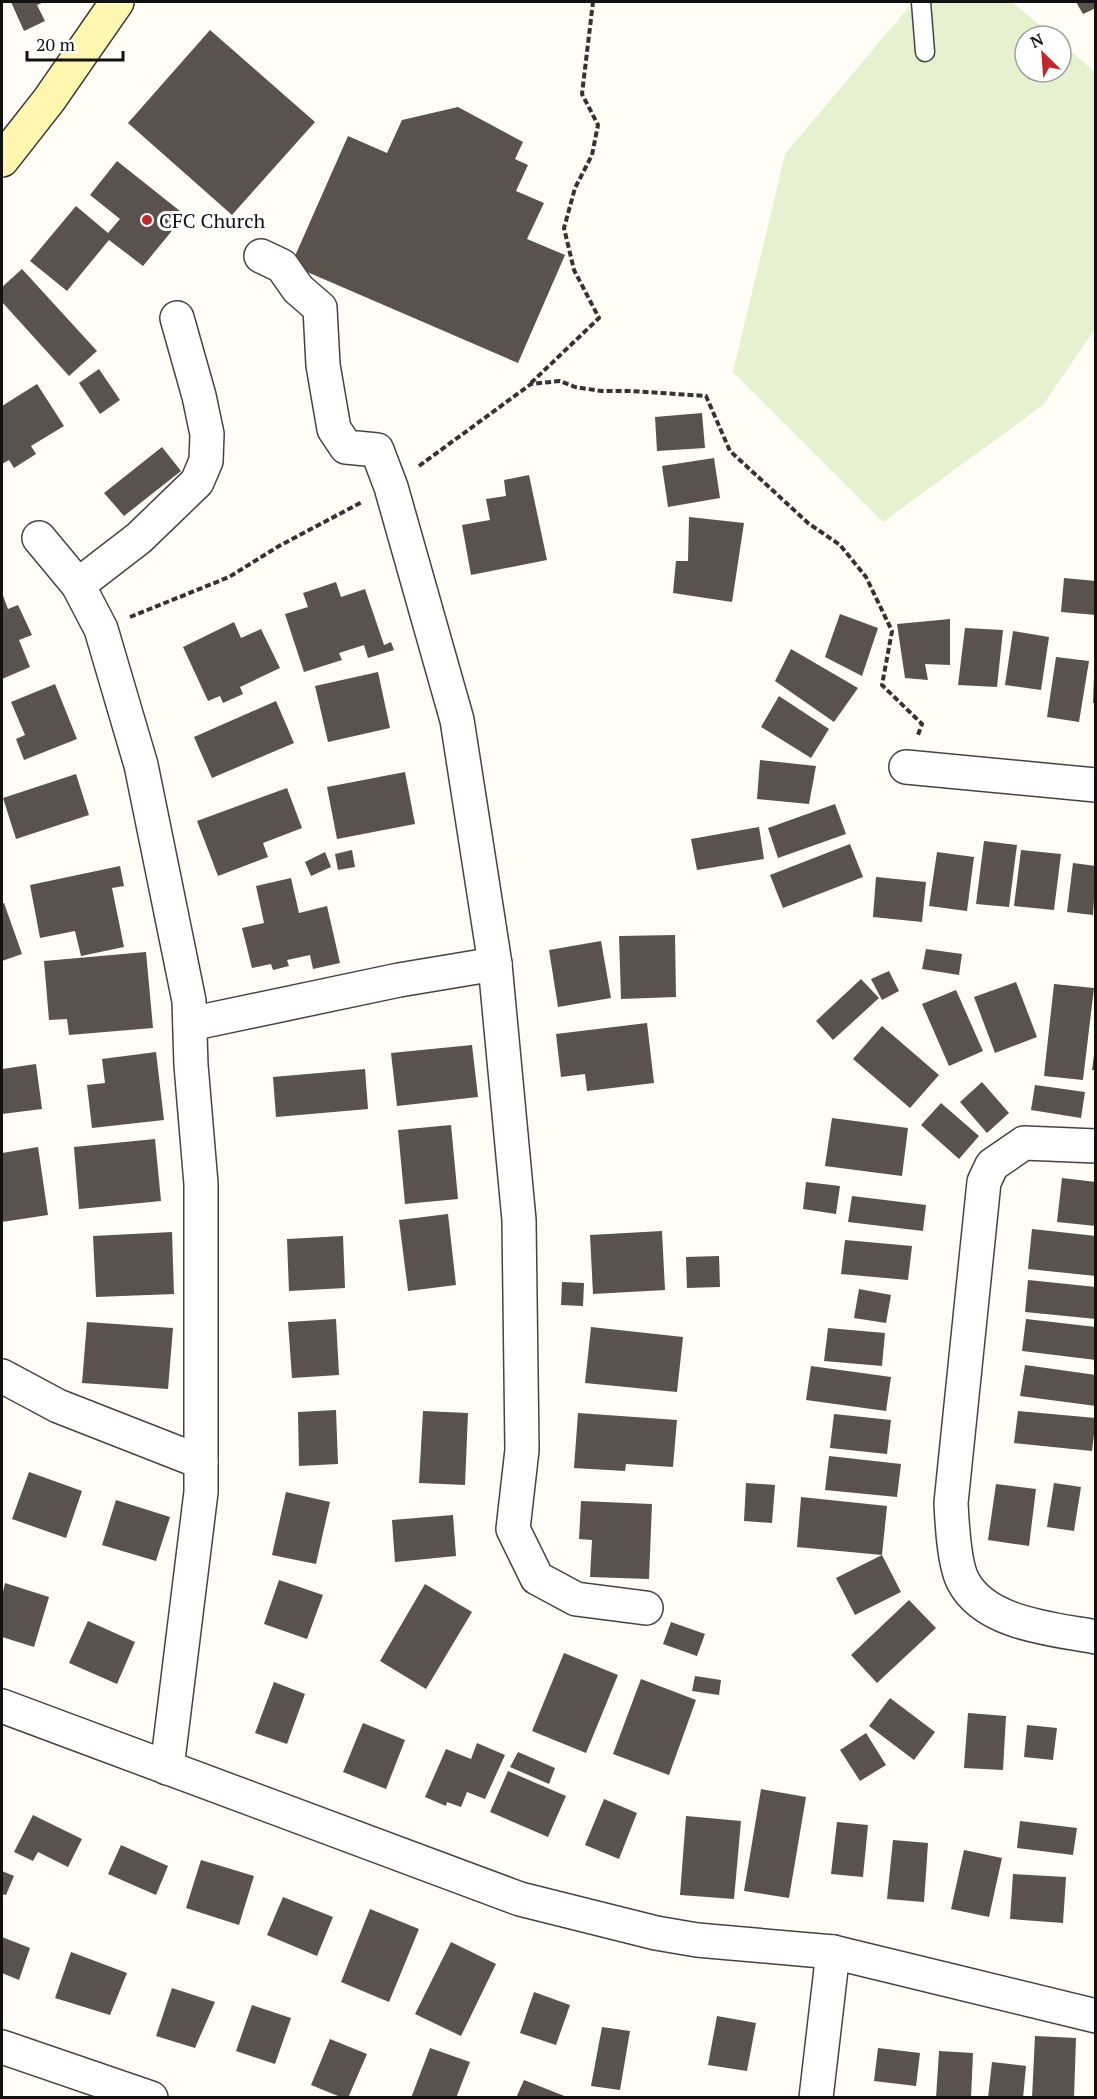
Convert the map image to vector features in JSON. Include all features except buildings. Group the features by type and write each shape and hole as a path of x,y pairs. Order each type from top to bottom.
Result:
{"main road":[{"path":"2,160 49,100 117,2"}],"street":[{"path":"261,256 282,266 298,290 320,308 323,365 334,429 346,447 377,450 391,487 457,720 495,964 519,1220 522,1450 513,1529 537,1578 576,1599 646,1608"},
{"path":"78,585 156,522 197,482 206,461 207,434 177,318"},
{"path":"39,538 78,585 101,629 141,765 189,1001 191,1065 201,1184 201,1492 167,1768"},
{"path":"906,767 1095,785"},
{"path":"190,1024 399,980 495,964"},
{"path":"1095,1146 1024,1143 992,1165 984,1182 951,1503 954,1545 962,1580 973,1595 997,1614 1095,1637"},
{"path":"2,1376 58,1407 201,1462"},
{"path":"2,1706 520,1899 656,1933 697,1940 833,1952 1095,2016"},
{"path":"816,2097 833,1952"},
{"path":"2,2047 151,2097"}],"lane":[{"path":"921,2 925,52"}],"path":[{"path":"101,629 229,577 279,546 391,487 531,384 599,318 574,270 564,228 575,188 592,155 598,125 582,94 593,2"},
{"path":"531,384 560,381 575,387 601,391 706,396 730,451 808,523 840,545 866,577 882,606 892,631 882,686 922,724 906,767"}],"green space":[{"path":"913,2 1012,2 1039,24 1013,24 1013,84 1073,84 1073,53 1095,72 1095,329 1043,405 883,522 733,372 785,154"}],"place":[{"name":"CFC Church","path":"147,220"}]}
